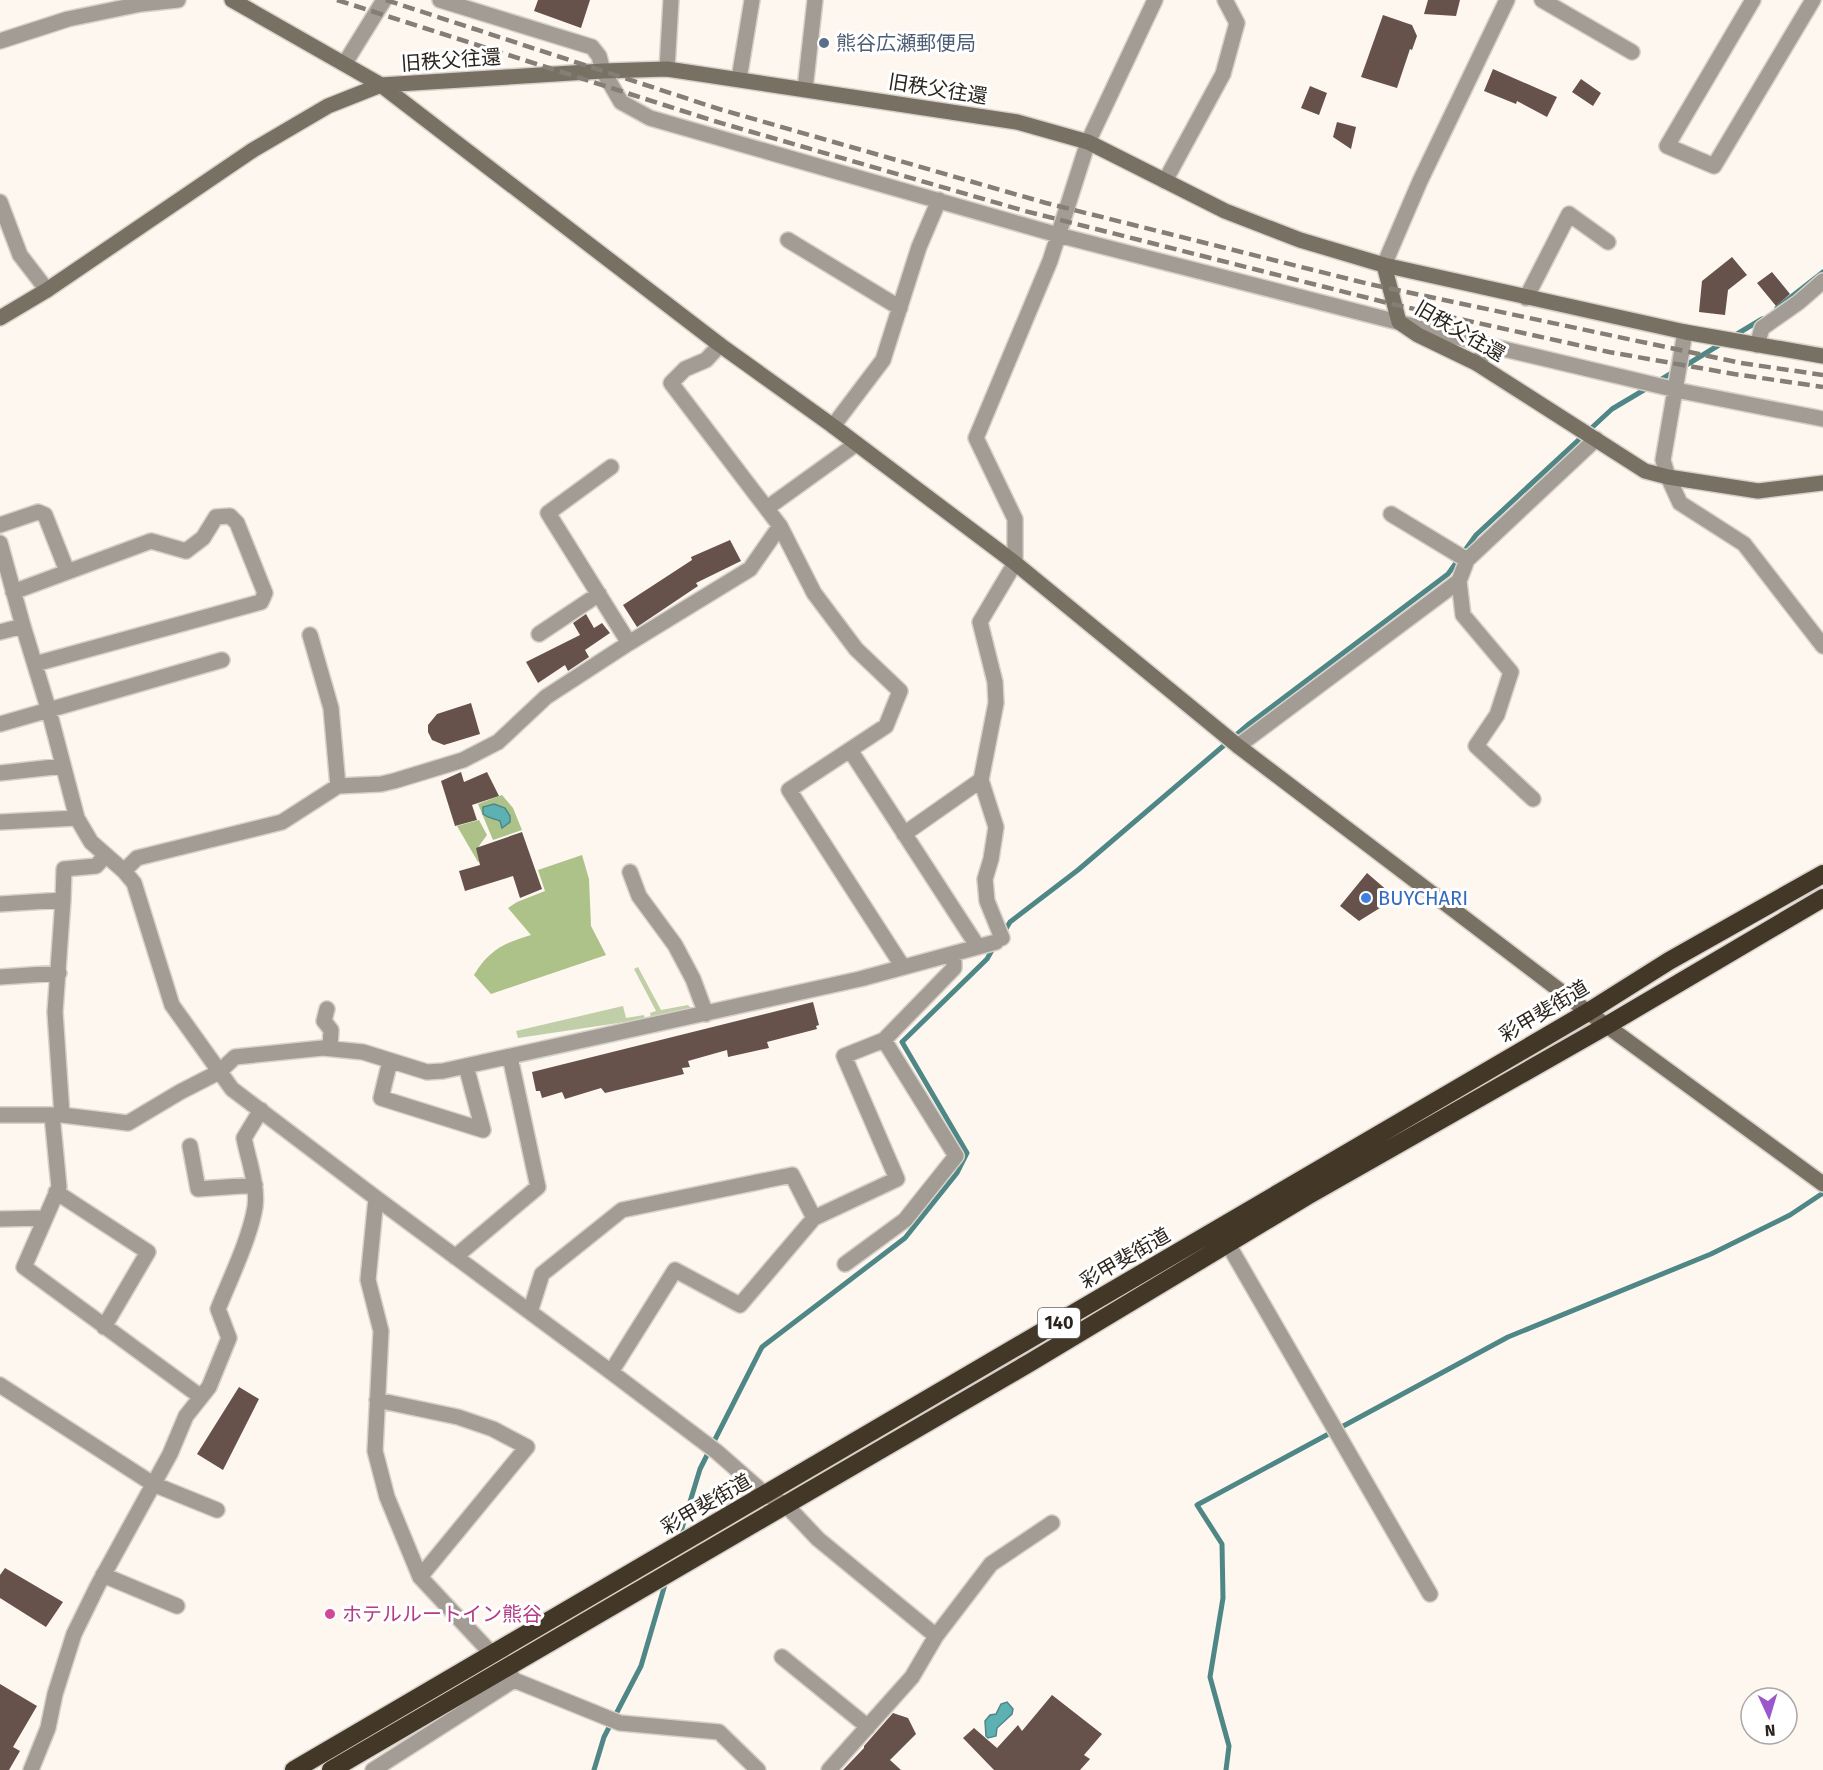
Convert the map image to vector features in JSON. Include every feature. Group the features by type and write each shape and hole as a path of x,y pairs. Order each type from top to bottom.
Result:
{"highway":[{"name":"彩甲斐街道","path":"294,1770 1588,1012 1669,961 1823,874"},
{"name":"彩甲斐街道","path":"331,1770 510,1674 785,1504 1031,1362 1317,1191 1606,1026 1823,898"}],"street":[{"path":"0,41 68,19 141,4 178,0"},
{"path":"232,0 381,85 720,345 833,426 1015,563 1238,746 1606,1026 1821,1183"},
{"path":"345,63 384,0"},
{"path":"440,0 592,47 599,56 603,70 621,102 650,118 1058,235 1491,346 1675,390 1823,419"},
{"path":"668,69 671,0"},
{"path":"739,79 752,0"},
{"path":"805,89 815,0"},
{"path":"0,1115 57,1115 128,1123 219,1072 235,1058 330,1049 363,1052 427,1072 466,1066 706,1014 903,967 999,940 987,901 985,879 996,827 981,780 996,703 995,682 980,622 1015,563 1015,519 976,438 1050,261 1088,142 1155,0"},
{"path":"1165,181 1223,74 1237,22 1225,0"},
{"path":"1507,0 1420,181 1384,265 1685,332 1823,356"},
{"path":"1542,0 1632,52"},
{"path":"1753,0 1667,146 1714,166 1813,0"},
{"name":"旧秩父往還","path":"0,318 47,290 254,150 328,106 381,85 603,70 668,69 1017,122 1088,142 1225,211 1289,236 1384,265 1399,322 1418,335 1476,363 1645,471 1668,477 1758,491 1823,483"},
{"path":"833,426 883,360 919,247 939,200"},
{"path":"0,202 20,255 47,290"},
{"path":"1526,298 1569,214 1608,242"},
{"path":"788,240 900,308"},
{"path":"1757,345 1762,328 1799,302 1823,281"},
{"path":"1685,332 1663,460 1668,477 1680,503 1744,544 1820,638"},
{"path":"720,345 706,360 685,369 671,383 780,526 814,593 856,650 900,691 886,726 789,790 903,967"},
{"path":"1476,363 1491,346"},
{"path":"1533,799 1476,746 1497,715 1511,672 1463,615 1459,581 1467,560 1596,439"},
{"path":"767,508 856,444"},
{"path":"611,467 548,513 629,643"},
{"path":"0,525 38,512 45,514 67,571"},
{"path":"1391,514 1467,560"},
{"path":"13,592 151,541 186,550 203,538 216,517 230,516 237,523 265,593 261,602 35,664"},
{"path":"124,871 137,858 282,822 338,786 381,784 477,754 498,742 546,697 750,569 780,526"},
{"path":"0,543 49,711 77,818 91,842 134,883 172,1005 232,1089 717,1452 766,1495 785,1504 818,1539 936,1636"},
{"path":"1238,746 1459,581"},
{"path":"539,634 598,594"},
{"path":"0,632 23,626"},
{"path":"310,635 331,708 338,786"},
{"path":"0,724 222,660"},
{"path":"850,750 978,947"},
{"path":"0,773 63,766"},
{"path":"904,834 981,780"},
{"path":"0,822 77,818"},
{"path":"106,855 96,866 64,868 55,1012 59,1187 24,1268 201,1397"},
{"path":"630,872 639,896 675,945 693,979 706,1014"},
{"path":"0,904 63,900"},
{"path":"611,1372 675,1270 740,1305 814,1218 897,1179 844,1056 884,1040 954,968 954,954"},
{"path":"0,977 59,974"},
{"path":"327,1009 324,1020 330,1030 330,1049"},
{"path":"845,1264 905,1220 956,1156 884,1040"},
{"path":"455,1257 538,1187 510,1057"},
{"path":"390,1061 381,1098 483,1130 466,1066"},
{"path":"31,1770 48,1728 74,1634 103,1575 170,1454 186,1416 209,1387 229,1338 218,1309 241,1252 255,1207 255,1185 244,1138 261,1110"},
{"path":"190,1146 198,1189 255,1185"},
{"path":"530,1312 542,1274 622,1210 792,1175 814,1218"},
{"path":"56,1192 148,1252 104,1327"},
{"path":"376,1198 368,1280 381,1331 375,1451 387,1497 420,1577 492,1654"},
{"path":"0,1219 45,1218"},
{"path":"1228,1244 1430,1594"},
{"path":"0,1385 153,1484 217,1510"},
{"path":"377,1400 458,1417 493,1429 527,1447 420,1577"},
{"path":"829,1770 912,1677 936,1636 991,1564 1052,1523"},
{"path":"103,1575 177,1606"},
{"path":"782,1657 868,1727"},
{"path":"373,1770 510,1674 620,1723 719,1732 758,1770"}],"green space":[{"path":"502,795 513,808 522,830 493,840 478,804"},
{"path":"479,820 487,835 479,846 483,860 478,862 457,826"},
{"path":"582,855 589,879 591,926 606,955 491,994 474,975 480,966 498,949 531,935 508,908 545,891 538,870"},
{"path":"638,967 661,1010 688,1005 691,1008 651,1018 650,1013 656,1011 634,969"},
{"path":"623,1006 626,1018 644,1015 645,1019 518,1038 516,1031"}],"water":[{"path":"494,804 505,808 510,816 510,822 502,828 500,821 483,814 483,807"},
{"path":"1007,1702 1013,1709 1012,1714 997,1728 996,1736 988,1738 985,1721 990,1715 996,1714 1001,1704"}],"building":[{"path":"538,0 590,0 581,28 534,11"},
{"path":"1428,0 1460,0 1456,16 1424,14"},
{"path":"1383,15 1412,25 1417,36 1412,50 1410,49 1397,88 1361,77"},
{"path":"1493,69 1557,97 1547,117 1517,101 1516,104 1484,91"},
{"path":"1581,79 1601,93 1593,106 1572,92"},
{"path":"1310,86 1327,93 1319,115 1301,108"},
{"path":"1337,122 1356,127 1351,149 1333,137"},
{"path":"1732,257 1747,275 1728,290 1725,315 1699,312 1702,281"},
{"path":"1772,272 1790,294 1776,306 1757,283"},
{"path":"730,540 741,561 696,583 698,586 637,627 623,605 692,560 691,557"},
{"path":"586,614 594,628 602,623 610,633 585,650 589,657 568,671 565,665 538,683 526,662 580,635 573,623"},
{"path":"471,703 480,734 444,745 432,740 428,732 428,725 437,714"},
{"path":"461,772 464,782 487,772 499,796 472,805 477,820 455,826 441,781"},
{"path":"522,832 542,889 520,898 513,876 465,891 459,871 480,865 476,848"},
{"path":"1367,873 1396,898 1359,921 1340,906"},
{"path":"813,1002 819,1025 816,1026 817,1029 767,1042 769,1048 728,1057 727,1050 688,1061 690,1067 682,1068 684,1074 605,1093 601,1088 565,1099 562,1092 542,1098 540,1091 536,1091 532,1072"},
{"path":"239,1387 259,1399 223,1470 197,1454"},
{"path":"5,1568 63,1602 46,1627 0,1598 0,1575"},
{"path":"0,1684 37,1706 13,1747 20,1751 9,1770 0,1770"},
{"path":"1052,1695 1102,1734 1084,1755 1090,1759 1080,1770 994,1770 963,1738 974,1728 997,1748 1018,1725 1022,1731"},
{"path":"893,1713 908,1718 916,1734 890,1760 901,1770 843,1770 864,1748"}],"waterway":[{"path":"1777,308 1823,272"},
{"path":"1732,337 1762,319"},
{"path":"1683,367 1724,342"},
{"path":"1657,382 1675,371"},
{"path":"1004,932 1010,922 1078,870 1249,724 1448,574 1476,535 1612,409 1649,387"},
{"path":"679,1538 700,1469 762,1347 905,1238 957,1173 967,1153 902,1042 987,959 995,945"},
{"path":"1226,1770 1229,1746 1210,1677 1223,1598 1222,1544 1197,1505 1508,1337 1711,1254 1790,1215 1823,1193"},
{"path":"594,1770 604,1737 641,1666 666,1581"}],"railway":[{"path":"337,0 714,121 1025,211 1392,304 1609,352 1823,387"},
{"path":"386,0 719,109 1046,203 1369,284 1741,363 1823,375"}],"place":[{"name":"熊谷広瀬郵便局","path":"824,43"},
{"name":"BUYCHARI","path":"1366,898"},
{"name":"ホテルルートイン熊谷","path":"330,1614"}]}
